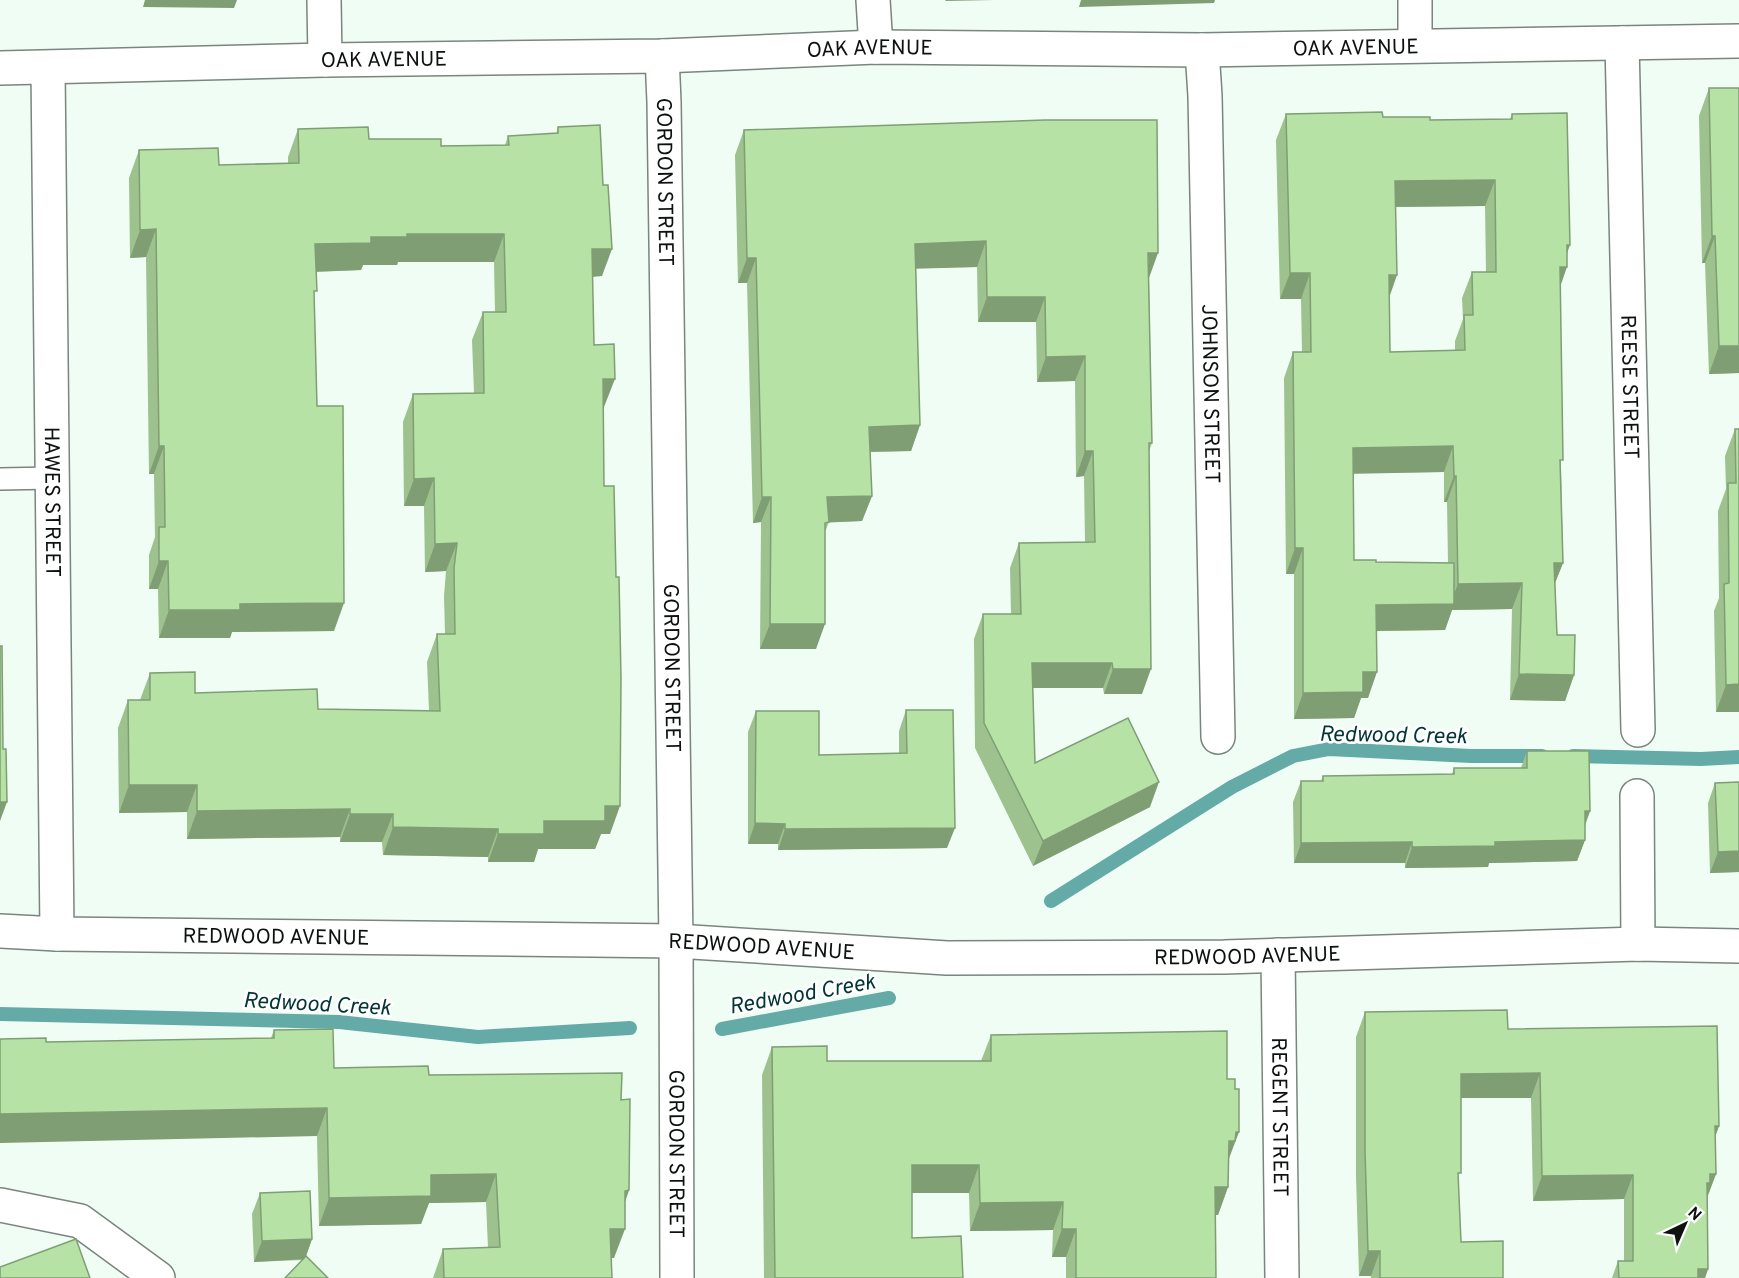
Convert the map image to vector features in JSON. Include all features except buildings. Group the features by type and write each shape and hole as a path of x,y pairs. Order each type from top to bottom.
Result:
{"street":[{"path":"324,0 326,60"},
{"path":"873,0 876,47"},
{"path":"1415,0 1415,45"},
{"name":"OAK AVENUE","path":"0,68 326,60 662,56 876,47 1202,50 1739,41"},
{"name":"REESE STREET","path":"1622,43 1638,730"},
{"name":"JOHNSON STREET","path":"1202,50 1205,96 1218,737"},
{"name":"GORDON STREET","path":"662,56 676,941 677,1278"},
{"name":"HAWES STREET","path":"48,68 57,934"},
{"path":"1637,796 1638,944"},
{"name":"REDWOOD AVENUE","path":"0,931 57,934 676,941 947,958 1278,955 1638,944 1739,946"},
{"name":"REGENT STREET","path":"1278,955 1282,1278"},
{"path":"0,1205 80,1221 158,1278"}],"lane":[{"path":"0,479 53,478"}],"waterway":[{"name":"Redwood Creek","path":"1051,901 1232,787 1293,756 1329,749 1471,756 1542,756"},
{"name":"Redwood Creek","path":"1573,756 1701,759 1739,757"},
{"name":"Redwood Creek","path":"722,1029 889,998"},
{"name":"Redwood Creek","path":"0,1014 339,1022 478,1037 630,1028"}]}
